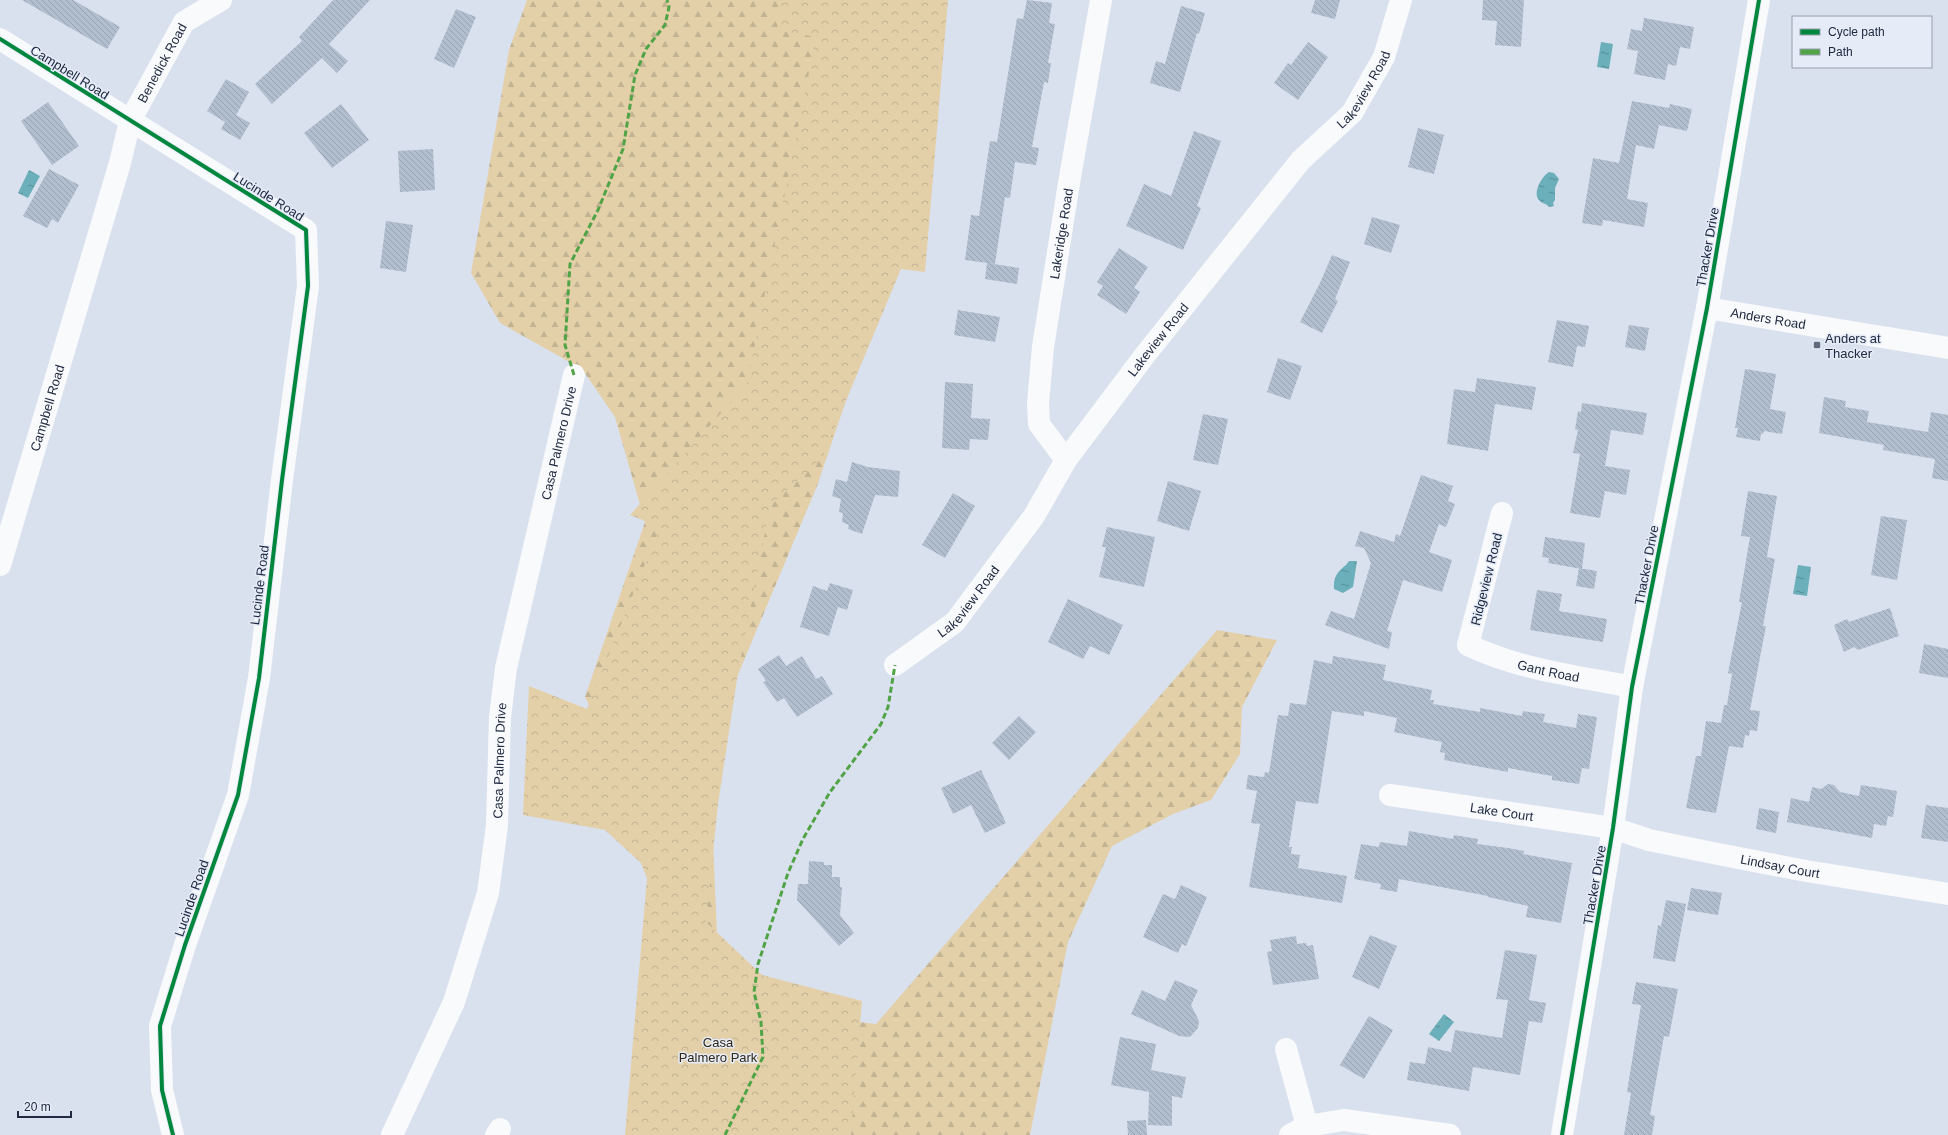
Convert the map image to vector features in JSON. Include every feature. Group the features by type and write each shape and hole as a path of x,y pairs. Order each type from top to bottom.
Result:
{"street":[{"name":"Benedick Road","path":"130,122 184,22 222,0"},
{"name":"Lakeridge Road","path":"1066,460 1039,424 1038,403 1044,347 1066,198 1101,0"},
{"name":"Lakeview Road","path":"895,665 955,622 1034,516 1066,460 1145,355 1301,160 1352,113 1384,56 1401,0"},
{"name":"Thacker Drive","path":"1562,1135 1613,828 1632,687 1707,308 1759,0"},
{"name":"Campbell Road","path":"0,39 130,122 120,163 0,565"},
{"name":"Lucinde Road","path":"130,122 306,230 308,286 282,480 259,678 238,795 186,945 160,1026 162,1090 173,1135"},
{"name":"Anders Road","path":"1707,308 1948,348"},
{"name":"Casa Palmero Drive","path":"392,1135 454,1002 488,893 497,824 500,717 506,668 574,375"},
{"name":"Ridgeview Road","path":"1468,645 1502,513"},
{"name":"Gant Road","path":"1468,645 1495,658 1528,667 1632,687"},
{"name":"Lake Court","path":"1390,795 1613,828"},
{"name":"Lindsay Court","path":"1613,828 1649,840 1713,853 1806,871 1948,894"},
{"path":"1286,1049 1299,1131 1344,1120 1450,1135"}],"green space":[{"path":"527,0 901,0 871,327 817,486 709,744 720,1006 876,1024 1217,630 1277,640 1242,707 1240,754 1211,800 1173,814 1112,846 1068,942 1030,1135 706,1135 678,875 585,697 645,522 615,417 582,369 500,323 471,273 509,50"},
{"name":"Casa Palmero Park","path":"786,0 948,0 925,272 901,269 822,458 770,506 738,673 718,804 706,922 762,975 862,1001 851,1135 625,1135 647,878 641,863 605,830 523,815 529,686 587,709 660,527 630,515 747,384 816,37 777,30 781,4"}],"water":[{"path":"1601,42 1613,44 1609,69 1597,67"},
{"path":"29,170 40,176 28,198 18,193"},
{"path":"1549,172 1554,173 1559,179 1555,188 1554,206 1549,207 1541,202 1537,197 1537,189 1541,181"},
{"path":"1349,561 1357,561 1353,587 1343,593 1334,589 1334,581 1338,572"},
{"path":"1798,565 1811,567 1807,596 1793,594"},
{"path":"1444,1014 1454,1022 1439,1041 1429,1034"}],"building":[{"path":"22,0 73,0 120,27 107,49"},
{"path":"333,0 370,0 329,44 348,61 337,73 322,58 272,104 255,84 302,41 299,37"},
{"path":"1027,0 1052,3 1049,23 1055,24 1048,63 1051,63 1048,83 1044,82 1032,147 1039,148 1036,165 1015,162 1010,198 1005,197 995,264 965,260 971,215 979,216 990,141 997,142 1017,18 1023,19"},
{"path":"1315,0 1340,0 1335,19 1311,13"},
{"path":"1483,0 1524,0 1521,47 1495,45 1497,21 1482,20"},
{"path":"1181,6 1205,13 1199,34 1197,33 1180,92 1150,83 1156,61 1165,64"},
{"path":"456,9 476,17 454,68 434,59"},
{"path":"1644,18 1694,27 1690,49 1680,47 1676,66 1668,64 1665,80 1634,74 1638,51 1627,49 1631,29 1642,31"},
{"path":"1308,42 1328,57 1298,100 1274,83 1288,63 1291,65"},
{"path":"226,79 249,92 236,115 250,123 240,140 221,129 225,122 207,111"},
{"path":"1632,101 1669,108 1670,104 1692,109 1687,131 1659,125 1654,149 1636,145 1627,199 1648,203 1644,227 1603,220 1602,226 1582,223 1593,158 1619,163"},
{"path":"48,102 79,146 52,165 21,121"},
{"path":"341,104 369,140 332,168 304,133"},
{"path":"1418,128 1444,135 1434,174 1408,167"},
{"path":"1194,131 1221,141 1197,206 1201,208 1183,250 1126,226 1144,184 1171,196"},
{"path":"433,149 435,190 400,192 398,151"},
{"path":"49,169 79,185 58,223 52,219 47,228 23,216"},
{"path":"1372,217 1400,225 1391,253 1364,244"},
{"path":"386,221 413,225 406,272 380,268"},
{"path":"1119,248 1148,267 1134,288 1140,292 1126,314 1097,295 1103,286 1097,282"},
{"path":"1332,255 1350,262 1335,299 1338,301 1322,333 1300,322 1320,283"},
{"path":"987,263 1019,268 1017,284 985,279"},
{"path":"958,310 1000,317 995,342 954,335"},
{"path":"1557,320 1589,326 1585,347 1577,346 1573,367 1548,362"},
{"path":"1629,325 1649,328 1645,351 1625,347"},
{"path":"1278,358 1302,366 1290,400 1267,392"},
{"path":"1745,369 1776,374 1770,409 1786,412 1782,434 1764,431 1763,434 1761,433 1760,441 1736,437 1738,428 1735,428"},
{"path":"1477,378 1536,387 1532,410 1495,404 1488,451 1447,444 1454,389 1475,392"},
{"path":"945,382 973,384 971,418 990,419 988,440 970,439 969,450 942,448"},
{"path":"1824,397 1846,401 1845,407 1869,411 1867,422 1928,432 1931,412 1948,415 1948,481 1932,478 1935,459 1883,450 1884,445 1819,433"},
{"path":"1582,403 1647,413 1643,435 1611,430 1605,466 1630,470 1626,495 1605,491 1600,518 1570,513 1580,454 1573,453 1578,430 1575,429 1578,411 1581,412"},
{"path":"1203,414 1228,419 1218,465 1193,460"},
{"path":"852,462 868,467 900,471 898,497 875,495 862,534 848,529 849,525 842,522 843,513 839,512 841,499 832,496 836,479 847,482"},
{"path":"1421,475 1453,486 1448,501 1455,504 1446,527 1439,524 1429,552 1452,560 1442,592 1403,580 1387,631 1392,632 1389,649 1325,625 1331,611 1354,619 1371,563 1364,548 1355,546 1360,531 1394,542 1396,534 1400,536"},
{"path":"1168,481 1201,491 1189,531 1157,521"},
{"path":"1748,491 1777,496 1767,557 1775,559 1763,626 1766,626 1750,710 1760,711 1757,731 1750,730 1749,736 1745,735 1743,748 1729,746 1716,813 1686,808 1696,756 1701,756 1706,721 1721,723 1724,705 1727,705 1732,674 1728,673 1742,602 1739,602 1750,537 1741,536"},
{"path":"953,493 975,506 945,558 922,545"},
{"path":"1881,516 1907,520 1897,580 1871,575"},
{"path":"1107,527 1155,537 1144,587 1099,577 1106,547 1102,547"},
{"path":"1545,537 1585,543 1582,569 1548,563 1549,558 1542,557"},
{"path":"1579,568 1597,571 1594,589 1576,586"},
{"path":"830,583 853,590 847,610 838,607 829,636 800,627 813,586 827,591"},
{"path":"1537,590 1562,594 1559,611 1607,619 1603,642 1530,630"},
{"path":"1068,599 1123,625 1109,655 1090,646 1083,659 1048,642"},
{"path":"1890,608 1899,636 1858,650 1854,647 1844,652 1834,625 1847,619 1849,622"},
{"path":"1924,644 1948,649 1948,678 1919,673"},
{"path":"779,655 786,666 802,656 816,679 822,676 833,694 797,717 784,698 777,702 763,682 766,681 758,669"},
{"path":"1333,656 1386,665 1383,680 1432,690 1430,700 1434,700 1433,704 1480,712 1480,708 1522,716 1523,711 1545,714 1543,722 1576,728 1578,714 1597,717 1589,769 1582,768 1579,784 1552,780 1552,776 1508,768 1508,772 1444,760 1445,753 1440,752 1442,742 1394,732 1397,718 1364,711 1364,716 1332,711 1318,804 1296,801 1289,847 1292,847 1291,854 1300,855 1298,868 1347,876 1342,903 1249,887 1260,824 1251,823 1257,791 1246,789 1248,775 1264,777 1265,772 1269,773 1278,715 1288,716 1290,703 1306,705 1314,660 1332,664"},
{"path":"1019,716 1036,732 1009,760 992,743"},
{"path":"981,770 1006,823 985,833 971,805 953,814 941,788"},
{"path":"1828,784 1834,785 1840,792 1859,796 1861,785 1897,791 1893,817 1888,816 1886,826 1874,824 1872,838 1787,822 1791,798 1809,802 1812,787 1821,789"},
{"path":"1926,805 1948,808 1948,842 1921,838"},
{"path":"1759,808 1779,812 1776,833 1756,829"},
{"path":"1409,831 1453,839 1454,835 1478,839 1477,844 1524,851 1523,854 1572,863 1561,923 1526,917 1528,906 1488,896 1399,879 1397,892 1380,889 1381,884 1354,879 1361,844 1379,847 1380,842 1407,846"},
{"path":"809,861 824,862 824,865 832,865 832,877 840,877 840,887 842,887 840,915 854,933 839,946 797,900 798,884 808,884"},
{"path":"1181,885 1207,897 1186,946 1182,944 1178,953 1143,937 1163,894 1175,899"},
{"path":"1691,888 1722,893 1718,915 1687,910"},
{"path":"1666,900 1686,904 1675,962 1653,958 1658,925 1661,926"},
{"path":"1370,935 1397,946 1379,989 1352,977"},
{"path":"1296,936 1297,944 1306,943 1307,946 1313,945 1319,979 1273,985 1267,952 1272,951 1270,940"},
{"path":"1505,950 1537,955 1529,1000 1546,1003 1542,1023 1529,1021 1520,1075 1473,1067 1469,1091 1407,1080 1410,1062 1425,1064 1428,1047 1451,1052 1455,1030 1502,1038 1508,1000 1496,999"},
{"path":"1175,980 1198,990 1191,1005 1199,1021 1198,1028 1190,1037 1179,1036 1131,1014 1142,990 1165,1001"},
{"path":"1636,982 1678,989 1669,1037 1664,1036 1650,1115 1655,1116 1652,1135 1624,1135 1631,1093 1627,1092 1641,1005 1632,1004"},
{"path":"1369,1016 1393,1030 1364,1079 1340,1065"},
{"path":"1120,1037 1156,1044 1151,1070 1186,1077 1182,1098 1172,1096 1172,1126 1148,1125 1149,1092 1111,1085"},
{"path":"1146,1120 1147,1135 1128,1135 1127,1121"}],"marked path":[{"path":"574,375 565,345 570,264 598,210 623,149 635,75 646,49 665,25 669,7 667,0"},
{"path":"725,1135 763,1057 761,1022 754,992 758,964 788,873 803,839 830,792 881,724 888,707 895,665"}],"cycle path":[{"path":"1562,1135 1613,828 1632,687 1707,308 1759,0"},
{"path":"0,39 306,230 308,286 282,480 259,678 238,795 185,945 160,1026 162,1090 173,1135"}],"place":[{"name":"Anders at Thacker","path":"1817,345"}]}
